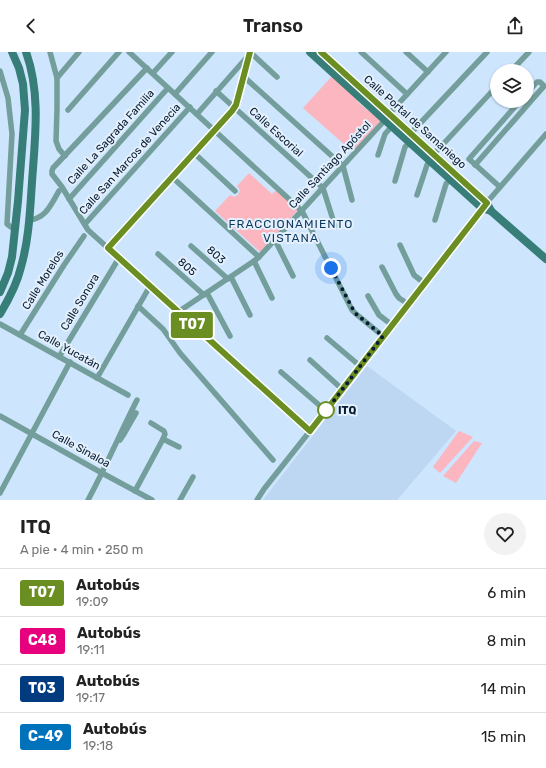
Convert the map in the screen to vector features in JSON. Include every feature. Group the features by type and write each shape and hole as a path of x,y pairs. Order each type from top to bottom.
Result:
{"street":[{"path":"0,292 8,273 12,257 25,110 23,84 19,68 12,52"},
{"path":"0,314 16,284 26,249 29,220 36,105 33,77 26,52"},
{"path":"50,52 57,78 56,141 59,149 65,156"},
{"path":"57,78 79,52"},
{"path":"68,110 119,52"},
{"path":"130,52 302,211 352,310 383,336"},
{"path":"153,74 172,52"},
{"path":"175,94 212,52"},
{"name":"Calle Portal de Samaniego","path":"310,52 387,117 411,133 450,179 484,205"},
{"name":"Calle Portal de Samaniego","path":"321,52 387,117 392,126 410,142 432,157 546,259"},
{"path":"360,52 407,94"},
{"path":"406,52 428,72"},
{"name":"Calle Santiago Apóstol","path":"178,312 259,257 446,52"},
{"path":"411,133 486,52"},
{"path":"518,64 529,52"},
{"path":"108,248 235,108 250,53 278,77"},
{"name":"Calle San Marcos de Venecia","path":"197,114 250,53"},
{"path":"147,68 53,168 52,174 88,230 310,431"},
{"path":"0,71 8,98 12,134 8,224 15,230"},
{"path":"243,76 343,166 352,200"},
{"path":"534,85 537,82 540,82 544,86 534,98"},
{"name":"Calle La Sagrada Familia","path":"69,199 168,88"},
{"name":"Calle Escorial","path":"216,91 323,188"},
{"path":"417,195 427,165 432,157 490,94"},
{"name":"Calle San Marcos de Venecia","path":"85,224 190,107"},
{"path":"500,187 469,159 514,108"},
{"path":"476,165 525,108"},
{"path":"507,116 514,121"},
{"path":"378,155 385,134 392,126"},
{"path":"257,500 484,205 546,134"},
{"path":"395,181 405,147 410,142"},
{"path":"194,153 235,191"},
{"path":"172,177 259,257"},
{"path":"435,220 446,184 450,179"},
{"path":"323,188 334,226"},
{"path":"29,220 42,216 48,210 59,191"},
{"name":"Calle Morelos","path":"20,335 84,236"},
{"path":"275,240 293,276"},
{"name":"803","path":"191,246 230,278"},
{"path":"400,246 414,275 424,283"},
{"name":"805","path":"158,254 205,294"},
{"name":"Calle Sonora","path":"59,357 119,258"},
{"path":"254,261 272,298"},
{"path":"382,267 396,294 408,304"},
{"path":"230,278 250,315"},
{"path":"97,378 150,286"},
{"path":"205,294 230,336"},
{"path":"368,296 377,313 392,325"},
{"path":"138,306 163,329 180,353 273,460"},
{"name":"Calle Yucatán","path":"0,324 128,395"},
{"path":"327,338 360,366"},
{"path":"310,360 342,389"},
{"path":"0,493 70,362"},
{"path":"281,372 326,411"},
{"path":"88,500 137,400"},
{"path":"117,443 124,434 136,412"},
{"name":"Calle Sinaloa","path":"0,416 152,500"},
{"path":"135,491 163,439 164,431 151,423"},
{"path":"163,439 178,447"},
{"path":"180,500 193,477"}],"shaded area":[{"path":"333,75 351,92 358,102 381,120 353,152 303,108"},
{"path":"249,173 272,194 276,190 298,210 260,252 215,211 230,195 234,197 238,195 240,190 237,186"},
{"name":"ITQ","path":"367,366 456,431 397,500 263,500"},
{"path":"459,431 473,437 440,473 433,467"},
{"path":"474,441 482,443 456,483 443,476"}],"bus line":[{"name":"T07","path":"250,52 236,105 232,111 108,248 310,431 487,203 321,52"}],"place":[{"name":"ITQ","path":"326,410"}],"district":[{"name":"FRACCIONAMIENTO VISTANA","path":"291,231"}],"route":[{"path":"326,410 383,336 352,310 331,268"}]}
